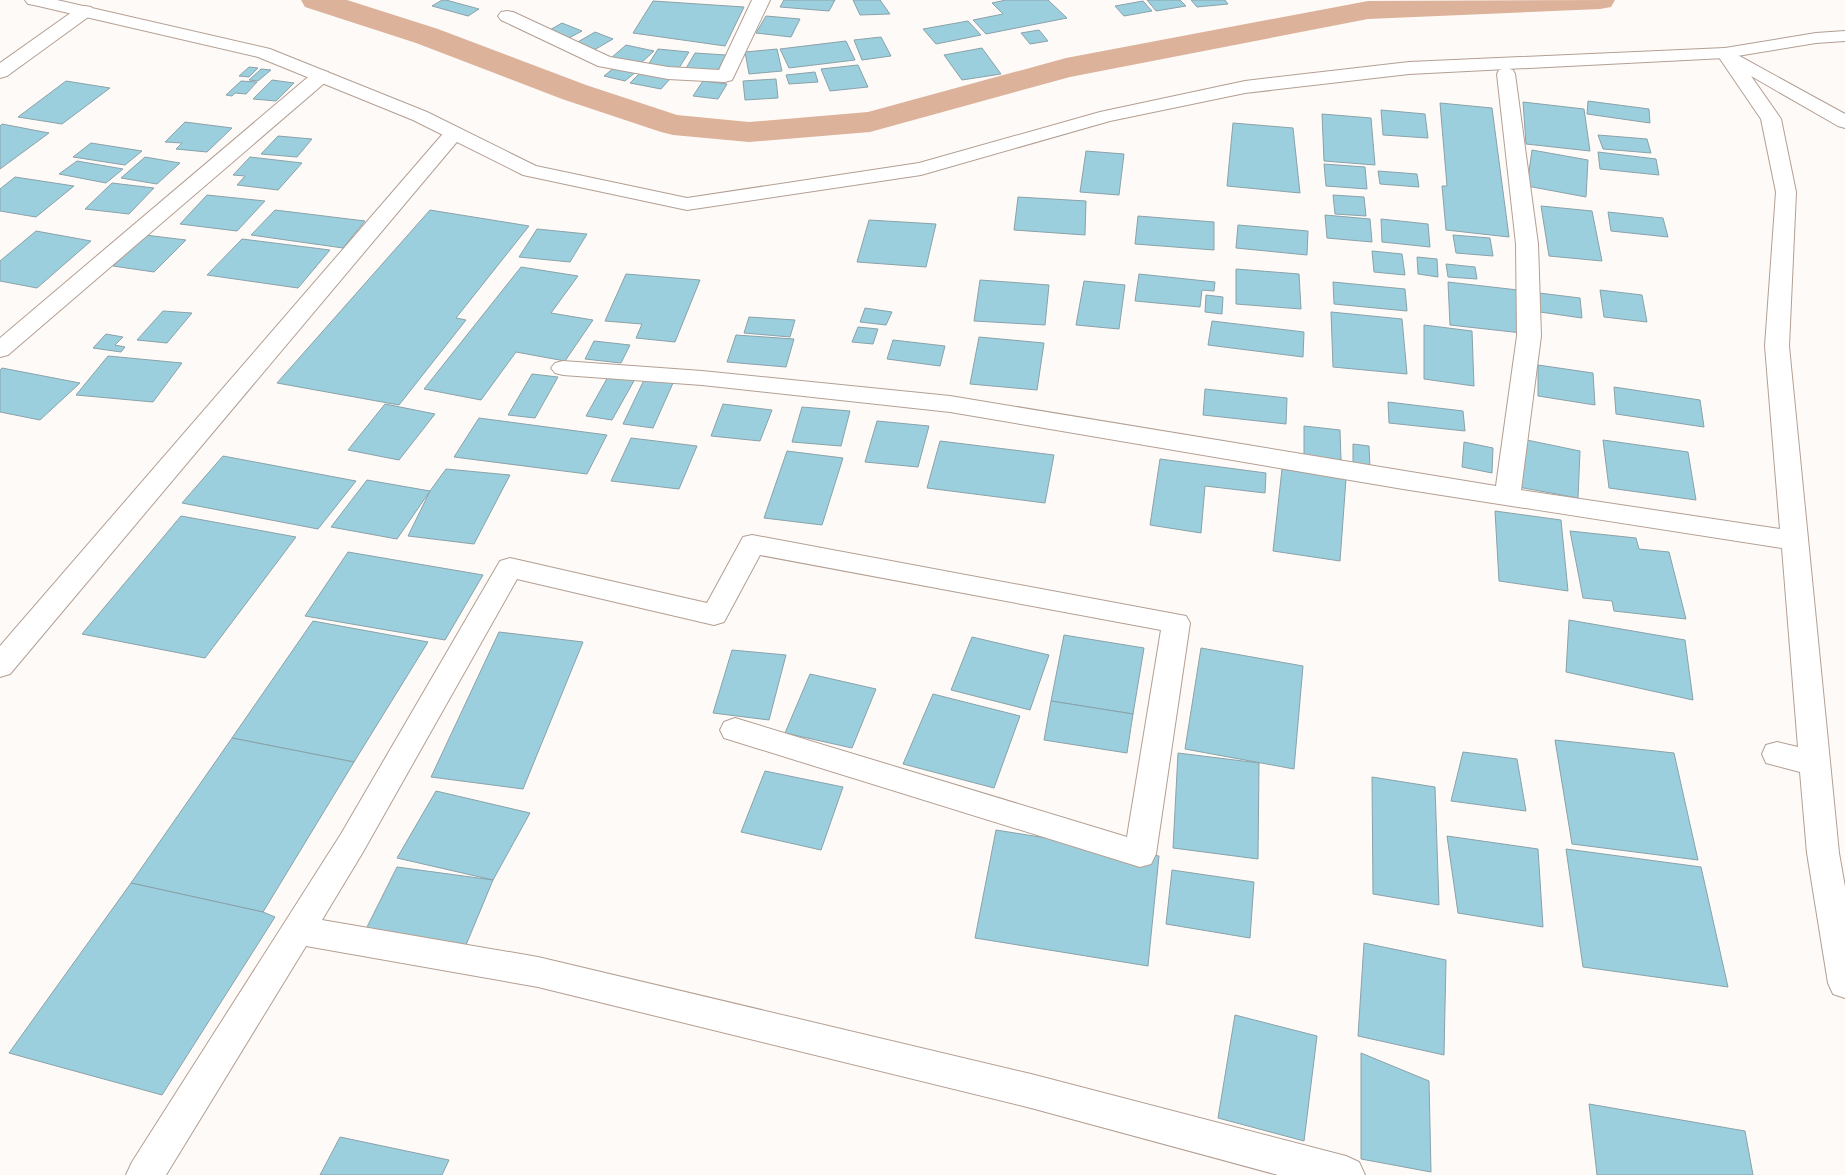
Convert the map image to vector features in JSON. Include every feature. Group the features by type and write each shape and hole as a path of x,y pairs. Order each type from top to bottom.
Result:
{"street":[{"path":"34,0 85,10 264,53 420,116 530,171 687,204 921,169 1107,116 1245,87 1409,68 1724,53 1816,38 1845,36"},
{"path":"507,16 605,62 668,73 725,76 762,0"},
{"path":"0,72 85,10"},
{"path":"1724,53 1845,122"},
{"path":"1724,53 1771,119 1786,192 1777,346 1823,853 1845,983"},
{"path":"1506,74 1527,244 1529,336 1507,496"},
{"path":"0,350 321,76"},
{"path":"0,666 454,133"},
{"path":"564,368 702,378 950,404 1507,496 1795,541"},
{"path":"145,1175 352,843 510,568 714,615 752,544 1176,623 1140,854 736,730"},
{"path":"1777,754 1814,763"},
{"path":"297,930 538,972 1031,1091 1346,1175"}],"building":[{"path":"442,0 479,9 468,16 432,6"},
{"path":"784,0 835,0 829,11 780,7"},
{"path":"853,0 880,0 890,14 860,15"},
{"path":"1006,0 1048,0 1067,18 986,34 973,20 1003,14 992,3"},
{"path":"1147,0 1180,0 1186,6 1156,11"},
{"path":"1191,0 1225,0 1228,4 1197,7"},
{"path":"653,1 744,7 725,46 633,33"},
{"path":"1143,1 1152,11 1124,16 1115,6"},
{"path":"766,16 800,19 791,37 756,33"},
{"path":"968,21 981,35 936,44 923,29"},
{"path":"562,23 582,31 567,39 548,31"},
{"path":"1039,30 1048,41 1030,44 1021,33"},
{"path":"595,32 613,39 594,50 576,43"},
{"path":"881,37 891,56 862,60 854,40"},
{"path":"846,41 855,60 789,68 780,49"},
{"path":"626,45 654,51 640,64 611,58"},
{"path":"982,48 1001,74 962,80 944,55"},
{"path":"658,49 689,52 679,68 648,65"},
{"path":"777,49 782,71 749,74 745,52"},
{"path":"695,53 726,55 717,72 685,70"},
{"path":"858,65 868,87 830,91 821,69"},
{"path":"249,67 258,68 249,77 239,76"},
{"path":"615,67 636,72 625,81 604,76"},
{"path":"261,69 271,70 258,81 249,80"},
{"path":"815,72 818,82 789,84 786,75"},
{"path":"640,73 670,79 661,89 630,83"},
{"path":"776,79 778,98 745,100 743,81"},
{"path":"272,80 294,83 276,101 253,99"},
{"path":"66,81 110,88 62,124 18,117"},
{"path":"241,81 257,82 246,94 235,93 232,96 226,95"},
{"path":"703,81 727,84 718,99 693,96"},
{"path":"1588,101 1649,109 1650,123 1587,114"},
{"path":"1523,102 1584,109 1590,151 1526,144"},
{"path":"1440,103 1492,108 1509,237 1446,230 1442,186 1447,186"},
{"path":"1381,110 1425,114 1428,138 1383,135"},
{"path":"1322,114 1371,118 1375,165 1324,161"},
{"path":"185,122 232,128 207,152 176,149 182,143 165,142"},
{"path":"1233,123 1293,128 1300,193 1227,186"},
{"path":"2,124 49,133 0,169 0,126"},
{"path":"1598,135 1647,139 1651,153 1603,149"},
{"path":"278,136 312,139 297,157 261,154"},
{"path":"91,143 142,151 125,165 73,157"},
{"path":"1532,150 1588,160 1586,197 1527,186"},
{"path":"1086,151 1124,154 1119,195 1080,192"},
{"path":"1598,152 1656,159 1659,175 1600,169"},
{"path":"145,157 180,163 157,184 121,178"},
{"path":"250,157 302,163 278,190 237,185 245,176 233,175"},
{"path":"77,161 123,169 106,183 59,174"},
{"path":"1324,164 1365,167 1367,189 1326,186"},
{"path":"1378,171 1417,174 1419,187 1380,184"},
{"path":"15,177 74,186 36,217 0,211 0,189"},
{"path":"112,183 154,188 129,214 85,209"},
{"path":"207,195 265,201 237,231 180,224"},
{"path":"1333,195 1364,197 1366,216 1335,214"},
{"path":"1018,197 1086,201 1085,235 1014,230"},
{"path":"1541,206 1592,211 1602,261 1549,256"},
{"path":"275,210 365,221 343,248 251,235"},
{"path":"430,210 529,226 456,318 466,320 399,405 277,383"},
{"path":"1608,212 1663,218 1668,237 1611,231"},
{"path":"1325,215 1370,219 1372,242 1327,238"},
{"path":"1138,216 1214,222 1214,250 1135,244"},
{"path":"1381,219 1428,224 1430,247 1382,242"},
{"path":"869,220 936,224 926,267 857,262"},
{"path":"1238,225 1308,231 1307,255 1236,248"},
{"path":"537,229 587,234 570,262 519,257"},
{"path":"36,231 91,241 37,288 0,281 0,261"},
{"path":"145,235 186,240 154,272 113,266"},
{"path":"1453,235 1490,238 1493,256 1456,253"},
{"path":"242,239 330,250 298,288 207,275"},
{"path":"1372,251 1402,254 1405,275 1374,272"},
{"path":"1417,257 1437,259 1438,277 1418,274"},
{"path":"1446,264 1475,267 1477,279 1448,277"},
{"path":"521,267 578,276 551,313 593,320 565,361 516,352 481,400 424,389"},
{"path":"1236,269 1299,274 1301,309 1236,304"},
{"path":"626,274 700,280 675,342 636,338 642,324 605,321"},
{"path":"1139,274 1215,282 1214,291 1202,290 1200,307 1135,301"},
{"path":"980,280 1049,285 1045,325 974,321"},
{"path":"1084,281 1125,285 1119,329 1076,325"},
{"path":"1333,282 1405,289 1407,311 1334,304"},
{"path":"1448,282 1518,290 1522,333 1450,325"},
{"path":"1600,290 1642,295 1647,322 1604,317"},
{"path":"1539,293 1580,298 1582,318 1540,312"},
{"path":"1206,295 1223,297 1222,314 1205,312"},
{"path":"865,308 892,312 886,325 860,322"},
{"path":"163,311 192,313 167,343 137,340"},
{"path":"1331,312 1402,319 1407,374 1333,367"},
{"path":"749,317 795,320 790,337 744,333"},
{"path":"1212,321 1304,332 1303,357 1208,345"},
{"path":"1424,325 1472,331 1474,386 1424,379"},
{"path":"858,327 878,329 873,344 852,342"},
{"path":"106,334 123,337 115,345 125,347 121,352 93,348"},
{"path":"736,335 794,339 786,367 727,362"},
{"path":"979,337 1044,343 1037,390 970,384"},
{"path":"893,340 945,346 940,366 887,359"},
{"path":"594,341 630,345 621,363 585,359"},
{"path":"108,356 182,363 153,402 76,395"},
{"path":"1538,365 1593,373 1595,405 1538,396"},
{"path":"2,368 80,383 40,420 0,412 0,370"},
{"path":"532,374 558,377 535,418 508,415"},
{"path":"609,375 635,379 612,420 586,416"},
{"path":"644,380 673,383 653,428 623,424"},
{"path":"1614,387 1700,400 1704,427 1616,414"},
{"path":"1205,389 1287,398 1286,424 1203,415"},
{"path":"1388,402 1463,411 1465,431 1389,423"},
{"path":"385,404 435,414 399,460 348,450"},
{"path":"723,404 772,410 760,441 711,436"},
{"path":"802,407 850,411 841,446 792,442"},
{"path":"479,418 607,435 587,474 454,457"},
{"path":"877,421 929,426 918,467 865,462"},
{"path":"1304,426 1340,430 1341,460 1304,456"},
{"path":"631,438 697,446 679,489 611,481"},
{"path":"1522,439 1580,451 1578,498 1518,487"},
{"path":"1603,440 1688,452 1696,500 1609,488"},
{"path":"940,441 1054,455 1045,503 927,488"},
{"path":"1464,442 1493,448 1492,473 1462,467"},
{"path":"1353,444 1369,446 1370,467 1353,464"},
{"path":"787,451 843,458 822,525 764,518"},
{"path":"223,456 356,481 318,529 182,503"},
{"path":"1160,459 1266,473 1265,493 1205,486 1201,533 1150,525"},
{"path":"446,469 510,475 474,544 408,536 430,491"},
{"path":"1282,469 1346,479 1340,561 1273,551"},
{"path":"367,480 430,491 397,539 331,527"},
{"path":"1495,511 1561,520 1568,591 1499,581"},
{"path":"181,516 296,537 205,658 82,634"},
{"path":"1570,531 1636,538 1639,549 1669,552 1686,619 1614,611 1612,601 1583,598"},
{"path":"348,552 483,575 445,640 305,616"},
{"path":"1569,620 1685,640 1693,700 1566,672"},
{"path":"313,621 428,642 354,762 232,738"},
{"path":"499,632 583,642 523,789 431,777"},
{"path":"1064,635 1144,648 1133,714 1051,701"},
{"path":"972,637 1049,655 1030,710 951,690"},
{"path":"1201,648 1303,666 1294,769 1185,749"},
{"path":"732,650 786,655 769,720 713,713"},
{"path":"810,674 876,689 852,748 785,733"},
{"path":"933,694 1020,716 994,788 903,764"},
{"path":"1051,701 1133,714 1127,753 1044,740"},
{"path":"232,738 354,762 263,912 131,883"},
{"path":"1555,740 1674,753 1698,860 1572,844"},
{"path":"1463,752 1517,759 1526,811 1451,801"},
{"path":"1178,753 1259,763 1258,859 1173,848"},
{"path":"765,771 843,787 821,850 741,832"},
{"path":"1372,777 1435,787 1439,905 1373,894"},
{"path":"436,791 530,813 493,880 397,858"},
{"path":"996,830 1159,856 1148,966 975,938"},
{"path":"1447,836 1538,849 1543,927 1458,913"},
{"path":"1566,849 1701,867 1728,987 1583,967"},
{"path":"397,867 493,880 466,945 366,929"},
{"path":"1172,870 1254,882 1250,938 1166,924"},
{"path":"131,883 263,912 275,917 162,1095 9,1053"},
{"path":"1364,943 1446,960 1444,1055 1358,1036"},
{"path":"1235,1015 1317,1036 1304,1141 1218,1118"},
{"path":"1361,1053 1429,1081 1431,1172 1361,1159"},
{"path":"1589,1104 1745,1131 1753,1175 1597,1175"},
{"path":"340,1137 449,1160 442,1175 320,1175"}],"waterway":[{"path":"316,0 427,36 574,92 673,125 749,132 870,122 1066,68 1368,10 1600,0"}]}
